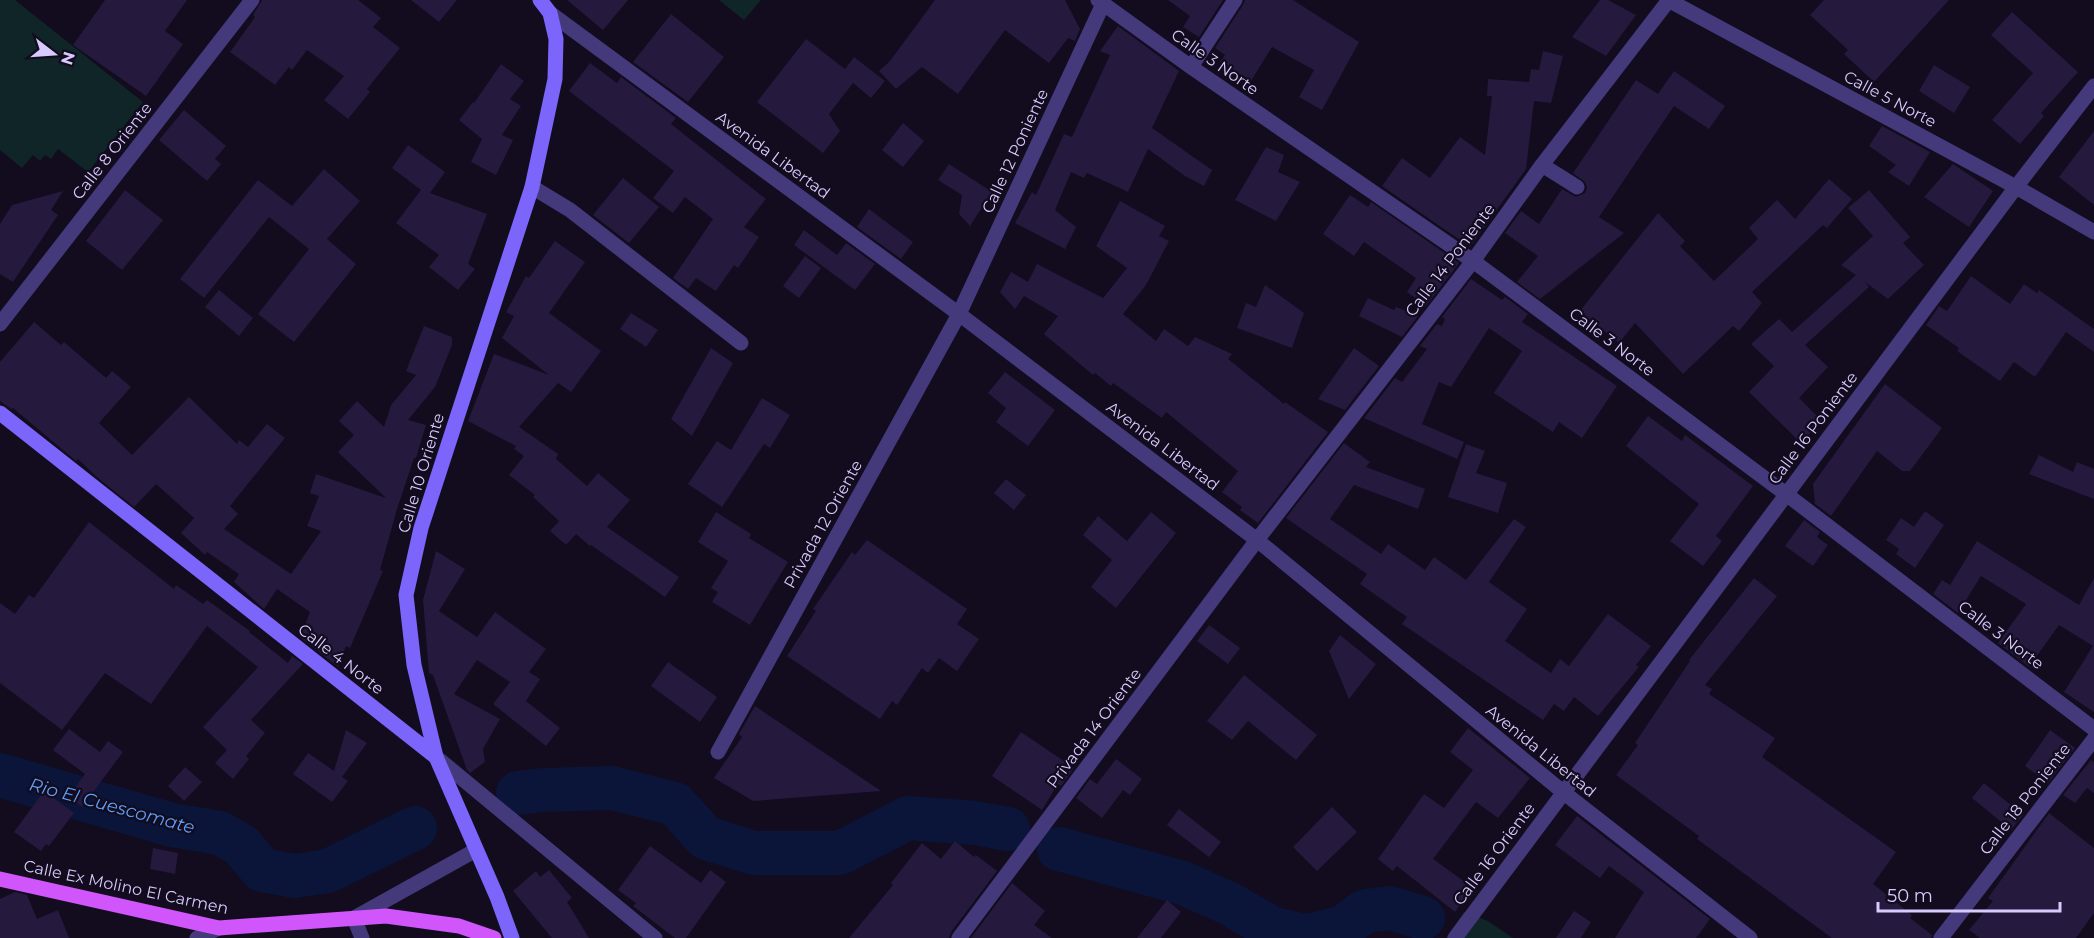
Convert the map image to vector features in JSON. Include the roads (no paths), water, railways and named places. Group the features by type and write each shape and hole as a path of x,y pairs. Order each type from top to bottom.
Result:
{"main road":[{"name":"Avenida Libertad","path":"540,0 550,13"},
{"name":"Calle 10 Oriente","path":"512,938 497,897 436,757 414,665 406,595 421,528 532,188 555,79 556,39 550,13"},
{"name":"Calle 4 Norte","path":"0,413 436,757"},
{"name":"Calle Ex Molino El Carmen","path":"0,879 219,928 354,918 408,918 459,926 478,935 494,938"}],"street":[{"name":"Calle 8 Oriente","path":"0,324 252,0"},
{"path":"1191,68 1235,0"},
{"name":"Calle 14 Poniente","path":"1257,540 1473,261 1542,165 1668,0"},
{"name":"Calle 5 Norte","path":"1668,0 2016,187 2094,232"},
{"name":"Calle 3 Norte","path":"1100,2 1191,68 1473,261 1786,494 2094,729"},
{"name":"Calle 12 Poniente","path":"959,314 1100,2"},
{"name":"Avenida Libertad","path":"550,13 959,314 1257,540 1563,792 1750,938"},
{"name":"Calle 16 Poniente","path":"1563,792 2094,86"},
{"path":"1542,165 1577,187"},
{"path":"532,188 570,210 741,343"},
{"name":"Privada 12 Oriente","path":"718,752 959,314"},
{"name":"Privada 14 Oriente","path":"959,938 1257,540"},
{"name":"Calle 18 Poniente","path":"1941,938 2094,739"},
{"name":"Calle 4 Norte","path":"436,757 655,938"},
{"name":"Calle 16 Oriente","path":"1455,938 1563,792"},
{"path":"362,938 354,918 476,850"},
{"path":"197,938 219,928"}],"waterway":[{"name":"Rio El Cuescomate","path":"0,775 172,825 220,833 241,845 262,870 295,876 328,871 415,828"},
{"name":"Rio El Cuescomate","path":"518,793 612,788 675,804 706,838 754,853 840,853 908,818 975,823 1008,829"},
{"name":"Rio El Cuescomate","path":"1059,849 1183,883 1228,903 1273,929 1307,936 1342,928 1365,911 1390,908 1423,918"}]}
